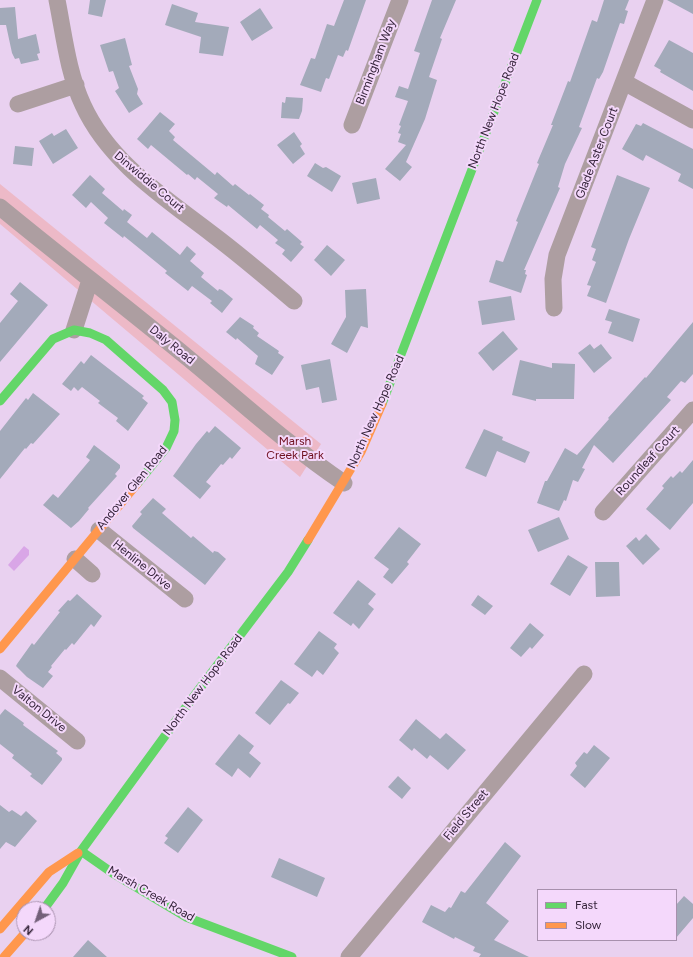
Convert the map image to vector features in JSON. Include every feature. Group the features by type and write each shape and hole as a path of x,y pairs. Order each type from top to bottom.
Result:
{"main road":[{"name":"North New Hope Road","path":"50,901 64,883 81,851 197,692 288,572 344,483 360,452 386,394 534,2"},
{"path":"0,400 53,339 74,330"},
{"name":"Andover Glen Road","path":"0,649 166,448 174,431 175,420 172,402 163,390 106,340 90,333 74,330"},
{"name":"North New Hope Road","path":"0,929 49,872 81,851"},
{"name":"Marsh Creek Road","path":"81,851 114,874 186,917 292,957"},
{"path":"4,957 18,941"}],"street":[{"name":"Dinwiddie Court","path":"57,0 76,85 83,106 101,137 122,162 294,301"},
{"name":"Birmingham Way","path":"352,124 400,0"},
{"name":"Glade Aster Court","path":"554,308 553,279 557,255 655,0"},
{"path":"624,82 693,120"},
{"path":"18,104 76,85"},
{"name":"Daly Road","path":"0,206 90,280 152,328 298,449 344,483"},
{"path":"74,330 90,280"},
{"name":"Roundleaf Court","path":"603,512 693,410"},
{"name":"Henline Drive","path":"99,530 185,600"},
{"path":"75,559 92,574"},
{"name":"Field Street","path":"349,957 584,674"},
{"name":"Valton Drive","path":"0,678 77,741"}],"green space":[{"name":"Marsh Creek Park","path":"0,184 321,444 300,477 0,224"}],"shaded area":[{"path":"24,546 29,550 29,555 14,571 8,565"}],"building":[{"path":"90,0 106,0 102,17 88,14"},
{"path":"344,0 366,0 348,51 346,50 343,57 338,55 329,79 326,78 321,92 300,85 311,58 315,59 327,24 334,26"},
{"path":"432,0 456,0 440,38 442,39 429,77 437,80 425,119 406,162 412,167 400,181 385,169 406,145 398,142 401,134 398,133 401,126 399,125 408,101 395,97 399,86 408,89 420,53 414,51"},
{"path":"604,0 629,0 625,10 628,11 624,24 620,23 603,72 599,79 597,78 579,127 582,128 565,164 558,187 560,188 524,270 526,270 525,274 527,275 521,293 489,282 496,260 503,262 518,222 516,221 539,164 537,163 553,125 551,125 568,81 570,82 592,20 597,22"},
{"path":"667,0 693,0 693,14"},
{"path":"172,4 198,13 195,22 229,27 223,56 199,53 201,37 165,25"},
{"path":"15,7 18,39 36,34 40,53 37,54 39,60 21,64 19,58 15,59 12,53 6,25 0,25 0,8"},
{"path":"260,8 273,28 252,41 240,22"},
{"path":"125,38 132,65 129,66 138,89 137,94 143,104 129,113 115,91 119,88 113,71 109,72 100,45"},
{"path":"669,40 693,53 693,91 660,72 661,70 654,66"},
{"path":"286,97 303,98 302,111 299,119 281,118 282,102 285,103"},
{"path":"160,112 175,124 169,131 175,137 173,140 215,175 217,172 233,186 235,184 264,205 261,209 269,215 268,217 285,231 287,229 302,242 300,244 304,247 291,262 282,254 285,250 275,243 278,240 260,225 257,229 228,205 227,207 214,198 218,194 197,177 195,180 188,174 187,175 151,145 148,149 137,139"},
{"path":"643,123 693,149 693,189 678,181 681,174 646,155 643,161 622,149 636,124 641,126"},
{"path":"66,129 78,148 53,164 39,141 52,133 54,136"},
{"path":"294,132 302,144 300,146 305,154 293,164 277,145"},
{"path":"15,146 34,148 32,166 13,164"},
{"path":"315,163 323,168 326,167 341,176 332,192 307,176"},
{"path":"90,175 105,189 102,193 123,211 124,209 132,215 127,222 147,238 152,232 180,255 187,246 196,254 190,261 204,273 201,277 218,291 219,289 222,290 233,299 222,313 210,303 212,301 192,286 188,291 165,273 167,271 124,236 123,238 104,223 108,218 91,202 86,208 72,195"},
{"path":"617,175 650,188 629,239 606,303 587,296 591,286 587,285 596,262 592,260 596,249 591,247"},
{"path":"376,178 380,199 357,204 352,183"},
{"path":"327,245 345,260 331,276 314,260"},
{"path":"20,282 48,305 0,362 0,323 18,301 10,294"},
{"path":"366,289 368,328 361,326 347,353 331,344 346,317 345,290"},
{"path":"511,296 515,320 482,325 478,301"},
{"path":"609,309 640,319 633,342 608,333 612,322 605,320"},
{"path":"240,317 254,326 253,328 259,333 257,336 279,351 278,353 284,357 272,375 255,364 258,356 237,338 236,340 226,332"},
{"path":"693,322 693,374 685,383 681,381 667,397 671,400 613,463 594,445 582,468 585,469 578,482 573,480 566,501 564,500 559,511 537,503 545,481 547,481 565,448 577,455 609,419 608,418 645,377 646,378"},
{"path":"503,331 518,349 493,371 478,353"},
{"path":"590,344 594,349 601,344 612,358 594,373 578,353"},
{"path":"91,355 144,396 142,398 148,403 128,431 116,421 118,418 98,403 100,401 82,387 78,391 74,387 71,391 62,384 81,361 84,364"},
{"path":"330,359 337,400 322,403 319,387 306,390 301,365"},
{"path":"520,360 552,368 552,363 575,364 574,399 536,399 536,401 512,395"},
{"path":"33,393 60,414 33,444 31,443 26,449 25,448 0,479 0,431 26,398 28,400"},
{"path":"215,426 241,448 232,459 230,457 223,465 221,464 206,482 211,486 200,499 173,476 196,444 207,431 209,433"},
{"path":"484,429 503,437 502,440 530,452 525,463 497,451 486,477 465,468"},
{"path":"94,445 120,465 120,468 115,474 117,476 88,508 89,509 79,521 71,528 43,505 53,494 58,498 90,460 86,457"},
{"path":"693,460 693,503 670,530 646,509 664,488 662,486 671,476 673,478 680,471 682,473"},
{"path":"153,498 166,509 162,513 191,538 193,536 213,553 214,551 218,552 226,559 205,585 133,528 132,526 142,514 140,512"},
{"path":"559,517 569,539 538,552 528,530"},
{"path":"399,527 421,544 407,562 409,564 392,584 383,577 389,569 374,558"},
{"path":"646,534 660,549 643,565 626,546 636,537 639,541"},
{"path":"568,555 588,567 570,596 550,584"},
{"path":"595,562 619,562 620,596 596,597"},
{"path":"358,580 376,594 368,604 374,609 359,629 353,623 351,626 333,613"},
{"path":"77,594 102,616 94,627 91,624 74,645 72,643 66,650 65,649 51,666 52,667 48,672 53,676 43,688 27,677 16,666 32,643 34,645 60,612 58,611 68,600 70,601"},
{"path":"478,595 493,606 485,615 471,605"},
{"path":"530,623 544,635 532,649 530,647 521,657 510,648"},
{"path":"319,631 337,644 334,648 339,653 323,675 317,670 312,677 294,664"},
{"path":"281,680 299,693 290,704 288,703 270,725 255,713"},
{"path":"5,709 24,723 23,725 58,751 56,753 62,758 42,785 30,776 32,774 12,758 14,755 0,744 0,715"},
{"path":"416,719 440,739 446,733 466,750 448,770 430,755 427,759 414,748 412,751 399,740"},
{"path":"239,734 254,746 249,753 261,763 250,778 238,768 232,777 215,764"},
{"path":"594,745 610,758 585,788 570,775 577,766 575,763 584,752 587,754"},
{"path":"398,776 411,788 402,799 388,787"},
{"path":"0,805 9,812 12,810 21,816 26,811 37,821 15,847 6,842 0,849"},
{"path":"188,807 203,820 178,853 164,843 168,838 165,836"},
{"path":"505,842 521,856 486,903 509,921 494,940 529,957 479,957 481,954 473,951 475,947 455,937 454,939 422,922 431,905 445,912 449,907 451,908 461,891 465,893"},
{"path":"279,858 325,878 317,897 271,877"},
{"path":"684,896 693,904 693,918 677,937 677,904"},
{"path":"88,940 107,957 73,957"}],"traffic: fast":[{"path":"382,404 537,0"},
{"path":"0,401 53,339 74,330 90,333 106,340 163,390 172,402 175,420 174,431 166,448 137,484"},
{"path":"50,901 63,883 81,851 197,692 288,572 308,540"},
{"path":"81,851 114,874 186,917 292,957"}],"traffic: slow":[{"path":"308,540 361,452 382,404"},
{"path":"0,649 137,484"},
{"path":"0,929 49,872 78,853"},
{"path":"4,957 18,941"}]}
